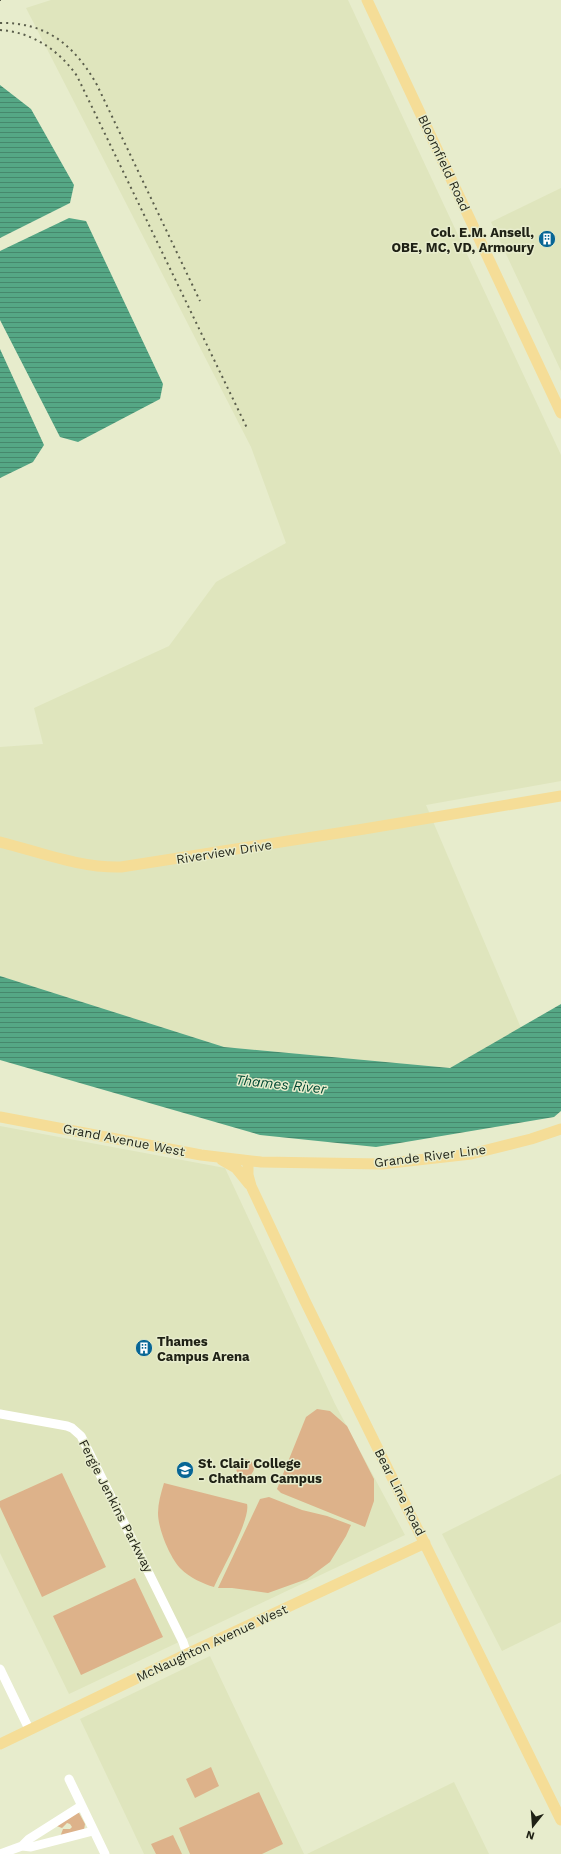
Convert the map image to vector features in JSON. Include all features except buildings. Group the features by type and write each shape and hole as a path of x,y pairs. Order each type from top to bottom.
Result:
{"main road":[{"name":"Bloomfield Road","path":"367,0 561,413"},
{"name":"Riverview Drive","path":"0,842 80,863 101,867 121,867 561,796"},
{"name":"Grand Avenue West","path":"0,1117 210,1156 248,1161"},
{"name":"Grande River Line","path":"248,1161 382,1164 471,1154 531,1139 561,1129"},
{"path":"210,1156 230,1164 251,1186"},
{"name":"Bear Line Road","path":"248,1161 248,1175 251,1186 304,1301 561,1820"},
{"name":"McNaughton Avenue West","path":"0,1744 187,1654 425,1543"}],"street":[{"name":"Fergie Jenkins Parkway","path":"0,1414 67,1426 72,1428 81,1436 183,1642 187,1654"},
{"path":"0,1669 29,1729"},
{"path":"68,1779 105,1854"},
{"path":"22,1846 29,1839 81,1806"},
{"path":"0,1854 22,1846 31,1846 93,1831"}],"shaded area":[{"path":"51,0 348,0 561,455 561,781 426,805 521,1028 450,1068 224,1047 0,976 0,747 43,744 34,708 169,646 216,582 286,543 251,447 26,8"},
{"path":"561,188 561,371 491,222"},
{"name":"St. Clair College - Chatham Campus","path":"0,1126 225,1168 335,1404 405,1535 69,1694 0,1553"},
{"path":"561,1474 561,1622 502,1651 442,1534"},
{"path":"210,1656 304,1854 144,1854 80,1719"},
{"path":"454,1782 489,1854 307,1854"}],"green space":[{"path":"317,1409 330,1411 347,1426 374,1479 374,1501 365,1527 281,1493 277,1489 306,1417"},
{"path":"245,1459 251,1462 254,1468 251,1474 245,1477 239,1474 236,1468 239,1462"},
{"path":"62,1473 106,1567 42,1597 0,1507 0,1501"},
{"path":"164,1483 247,1504 245,1521 214,1587 196,1580 184,1572 169,1551 162,1535 158,1513"},
{"path":"269,1497 302,1510 327,1516 351,1525 330,1562 307,1579 268,1593 232,1588 218,1588 260,1499"},
{"path":"135,1578 163,1637 81,1675 53,1616"},
{"path":"211,1767 219,1786 195,1798 186,1779"},
{"path":"259,1792 283,1844 262,1854 190,1854 179,1828"},
{"path":"76,1813 79,1813 85,1824 84,1830 60,1837 63,1829 70,1829 72,1827 67,1823 62,1828 54,1825"},
{"path":"173,1835 182,1854 156,1854 151,1844"}],"water":[{"path":"0,85 31,109 74,185 70,203 0,238"},
{"path":"69,218 86,221 163,384 160,399 78,442 60,437 0,320 0,251"},
{"path":"0,349 44,445 33,462 0,478"},
{"name":"Thames River","path":"0,976 224,1047 450,1068 561,1004 561,1111 554,1117 376,1147 260,1135 0,1060"}],"railway":[{"path":"0,23 17,24 46,32 69,48 88,71 97,85 200,301"},
{"path":"0,30 23,34 44,44 62,58 77,76 247,428"}],"place":[{"name":"Col. E.M. Ansell, OBE, MC, VD, Armoury","path":"547,239"},
{"name":"Thames Campus Arena","path":"144,1348"},
{"name":"St. Clair College - Chatham Campus","path":"185,1470"}]}
